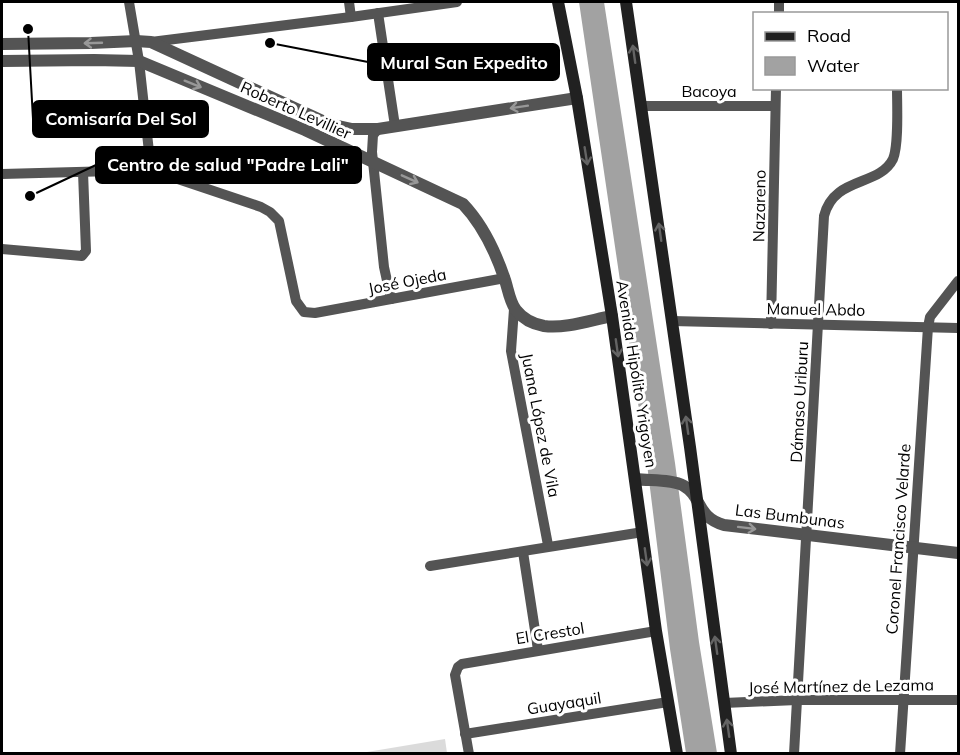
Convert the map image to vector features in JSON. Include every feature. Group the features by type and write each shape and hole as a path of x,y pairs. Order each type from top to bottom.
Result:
{"main road":[{"name":"Avenida Hipólito Yrigoyen","path":"558,2 577,98 641,479 643,532 656,631 677,753"},
{"path":"626,2 731,753"}],"street":[{"path":"2,174 151,170 139,62 129,2"},
{"path":"349,2 351,17"},
{"path":"2,44 151,42 457,2"},
{"path":"378,14 395,126"},
{"name":"Roberto Levillier","path":"151,42 339,128 378,129"},
{"name":"Roberto Levillier","path":"2,61 139,62 305,130 463,204 486,234 505,278 514,309"},
{"name":"Nazareno","path":"771,324 776,90"},
{"name":"Dámaso Uriburu","path":"794,753 822,228 826,207 833,196 883,170 892,161 895,149 897,90"},
{"path":"391,299 384,267 373,162 373,135 378,129 577,98"},
{"name":"Bacoya","path":"642,106 776,106"},
{"name":"José Ojeda","path":"151,170 270,212 279,221 296,301 304,312 315,313 505,278"},
{"path":"2,249 82,256 86,251 83,172"},
{"path":"928,327 934,311 958,281"},
{"path":"514,309 526,319 545,326 612,316"},
{"name":"Juana López de Vila","path":"514,309 511,351 548,545"},
{"name":"Manuel Abdo","path":"672,321 958,328"},
{"name":"Coronel Francisco Velarde","path":"900,753 928,327"},
{"path":"641,479 681,484 690,476 692,465"},
{"name":"Las Bumbunas","path":"681,484 692,494 705,516 724,525 958,553"},
{"path":"430,566 523,552 548,545 643,532"},
{"path":"523,552 538,650"},
{"name":"El Crestol","path":"465,734 455,675 458,667 467,662 656,631"},
{"name":"José Martínez de Lezama","path":"724,703 797,700 958,700"},
{"name":"Guayaquil","path":"465,734 668,702"},
{"path":"465,734 469,753"}],"shaded area":[{"path":"445,739 447,753 361,753"}],"water":[{"path":"579,2 604,2 717,753 686,753 670,649 647,464"}],"place":[{"name":"Comisaría Del Sol","path":"28,29"},
{"name":"Mural San Expedito","path":"270,43"},
{"name":"Centro de salud \"Padre Lali\"","path":"30,196"}]}
